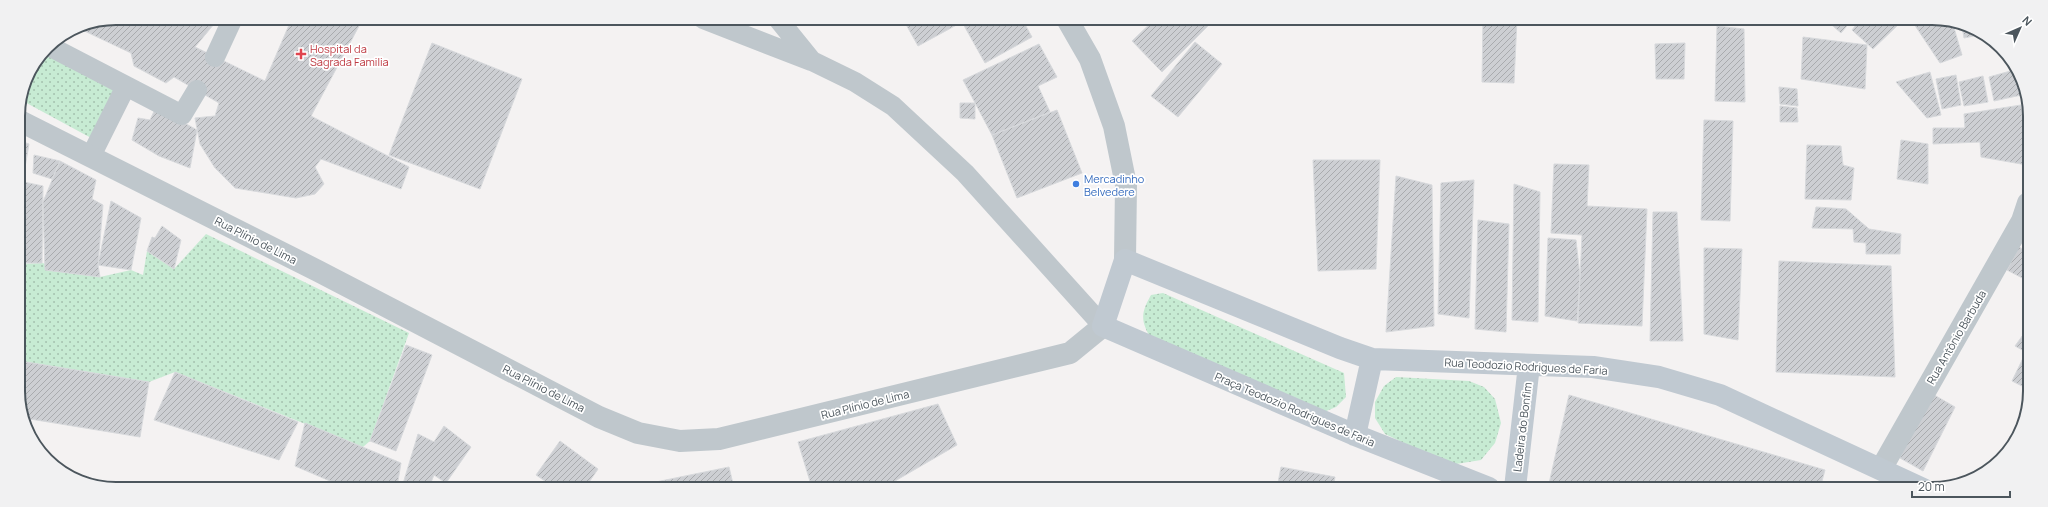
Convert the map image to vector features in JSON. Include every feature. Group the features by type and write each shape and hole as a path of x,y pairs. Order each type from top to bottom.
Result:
{"street":[{"path":"1071,25 1090,59 1114,126 1126,185 1125,260 1103,326"},
{"name":"Rua Plínio de Lima","path":"25,123 599,417 638,433 680,441 719,439 1070,353 1103,326"},
{"name":"Rua Antônio Barbuda","path":"1881,469 2023,218"},
{"name":"Rua Teodozio Rodrigues de Faria","path":"1125,260 1340,348 1372,359 1593,367 1659,378 1712,393 1908,482"},
{"name":"Praça Teodozio Rodrigues de Faria","path":"1103,326 1355,436 1474,482"},
{"path":"1355,436 1372,359"},
{"name":"Ladeira do Bonfim","path":"1516,482 1529,365"}],"lane":[{"path":"215,57 230,25"},
{"path":"719,25 812,61 855,82 893,106 965,173 1103,326"},
{"path":"783,25 812,61"},
{"path":"55,49 182,115 197,90"},
{"path":"91,156 126,86"}],"green space":[{"path":"54,50 126,86 93,139 26,103 34,76 40,66"},
{"path":"206,234 409,333 370,441 363,447 175,372 149,382 25,362 25,264 42,263 100,277 131,270 143,275 147,251 174,269"},
{"path":"1163,293 1344,373 1346,397 1336,407 1324,412 1149,335 1143,320 1144,310 1151,295"},
{"path":"1396,377 1469,381 1484,387 1495,399 1501,423 1495,443 1481,460 1450,465 1385,434 1375,418 1375,402 1384,386"}],"building":[{"path":"116,25 213,25 195,47 265,81 289,25 359,26 311,116 409,167 401,189 321,159 315,167 324,184 315,194 296,198 235,188 215,168 200,144 195,118 215,116 219,103 174,77 166,83 134,66 131,53 84,31 93,28"},
{"path":"906,25 956,25 918,46"},
{"path":"964,25 1025,25 1032,37 985,63"},
{"path":"1149,25 1209,25 1162,72 1132,41"},
{"path":"1483,25 1517,25 1514,83 1482,82"},
{"path":"1832,25 1848,25 1841,33"},
{"path":"1856,25 1898,25 1873,49 1852,30"},
{"path":"1915,25 1938,25 1954,28 1962,55 1940,63"},
{"path":"1717,26 1744,29 1745,102 1715,101"},
{"path":"1963,31 1975,36 1964,38"},
{"path":"1803,37 1867,45 1865,89 1801,79"},
{"path":"1195,42 1222,64 1178,117 1151,96"},
{"path":"432,43 522,79 480,189 389,155"},
{"path":"1685,43 1684,79 1656,79 1655,44"},
{"path":"1039,44 1057,77 1038,86 1050,112 992,135 963,80"},
{"path":"2011,71 2020,95 1994,101 1989,77"},
{"path":"1930,72 1941,115 1927,118 1896,82"},
{"path":"1956,75 1961,105 1942,109 1936,79"},
{"path":"1983,76 1988,102 1964,106 1959,82"},
{"path":"1779,87 1797,89 1798,106 1780,104"},
{"path":"960,103 975,103 975,119 960,118"},
{"path":"2021,105 2023,125 2023,164 1981,157 1980,142 1933,144 1933,128 1965,128 1964,114"},
{"path":"1780,106 1797,108 1798,122 1780,122"},
{"path":"156,107 197,130 190,168 159,156 132,140 138,118 150,120"},
{"path":"1057,110 1082,173 1017,198 992,135"},
{"path":"1704,120 1733,121 1730,221 1701,220"},
{"path":"1901,140 1928,144 1928,184 1897,179"},
{"path":"25,143 29,144 25,167"},
{"path":"1807,145 1841,146 1843,165 1854,168 1851,200 1805,199"},
{"path":"34,155 60,161 52,179 33,173"},
{"path":"1313,160 1380,160 1376,269 1318,271"},
{"path":"60,161 96,180 92,199 103,205 98,265 100,277 45,270 43,202"},
{"path":"1554,164 1589,165 1587,206 1647,209 1642,326 1578,323 1582,235 1551,233"},
{"path":"1396,176 1432,185 1434,326 1386,332"},
{"path":"1474,180 1469,318 1438,314 1441,183"},
{"path":"25,182 43,186 42,263 25,263"},
{"path":"1514,184 1540,192 1538,322 1512,320"},
{"path":"111,201 141,218 131,270 98,265"},
{"path":"1816,207 1846,209 1869,229 1901,234 1900,254 1866,254 1866,243 1854,242 1853,229 1812,228"},
{"path":"1653,212 1677,212 1683,341 1650,341"},
{"path":"1478,220 1509,224 1506,332 1475,329"},
{"path":"162,226 181,240 174,269 147,251 152,237 155,238"},
{"path":"1548,238 1576,240 1580,276 1577,321 1545,316"},
{"path":"2019,247 2023,249 2023,278 2007,270"},
{"path":"1704,248 1742,249 1738,340 1704,334"},
{"path":"1779,261 1891,266 1895,377 1776,372"},
{"path":"2023,335 2023,350 2015,346"},
{"path":"406,345 432,355 396,451 370,441"},
{"path":"2023,358 2023,386 2012,381"},
{"path":"25,362 149,382 140,437 30,419 25,397"},
{"path":"175,372 298,422 279,460 154,420"},
{"path":"1929,392 1955,407 1923,471 1900,458"},
{"path":"1569,395 1825,470 1822,481 1826,482 1549,482"},
{"path":"938,404 957,445 893,482 810,482 798,442"},
{"path":"305,423 401,463 398,482 332,482 295,466"},
{"path":"444,426 471,447 447,482 434,475 431,482 404,482 418,434 434,442"},
{"path":"560,441 598,469 589,482 546,482 536,475"},
{"path":"729,467 733,482 656,482"},
{"path":"1281,467 1335,477 1334,482 1278,482"}],"place":[{"name":"Hospital da Sagrada Familia","path":"301,54"},
{"name":"Mercadinho Belvedere","path":"1076,184"}]}
